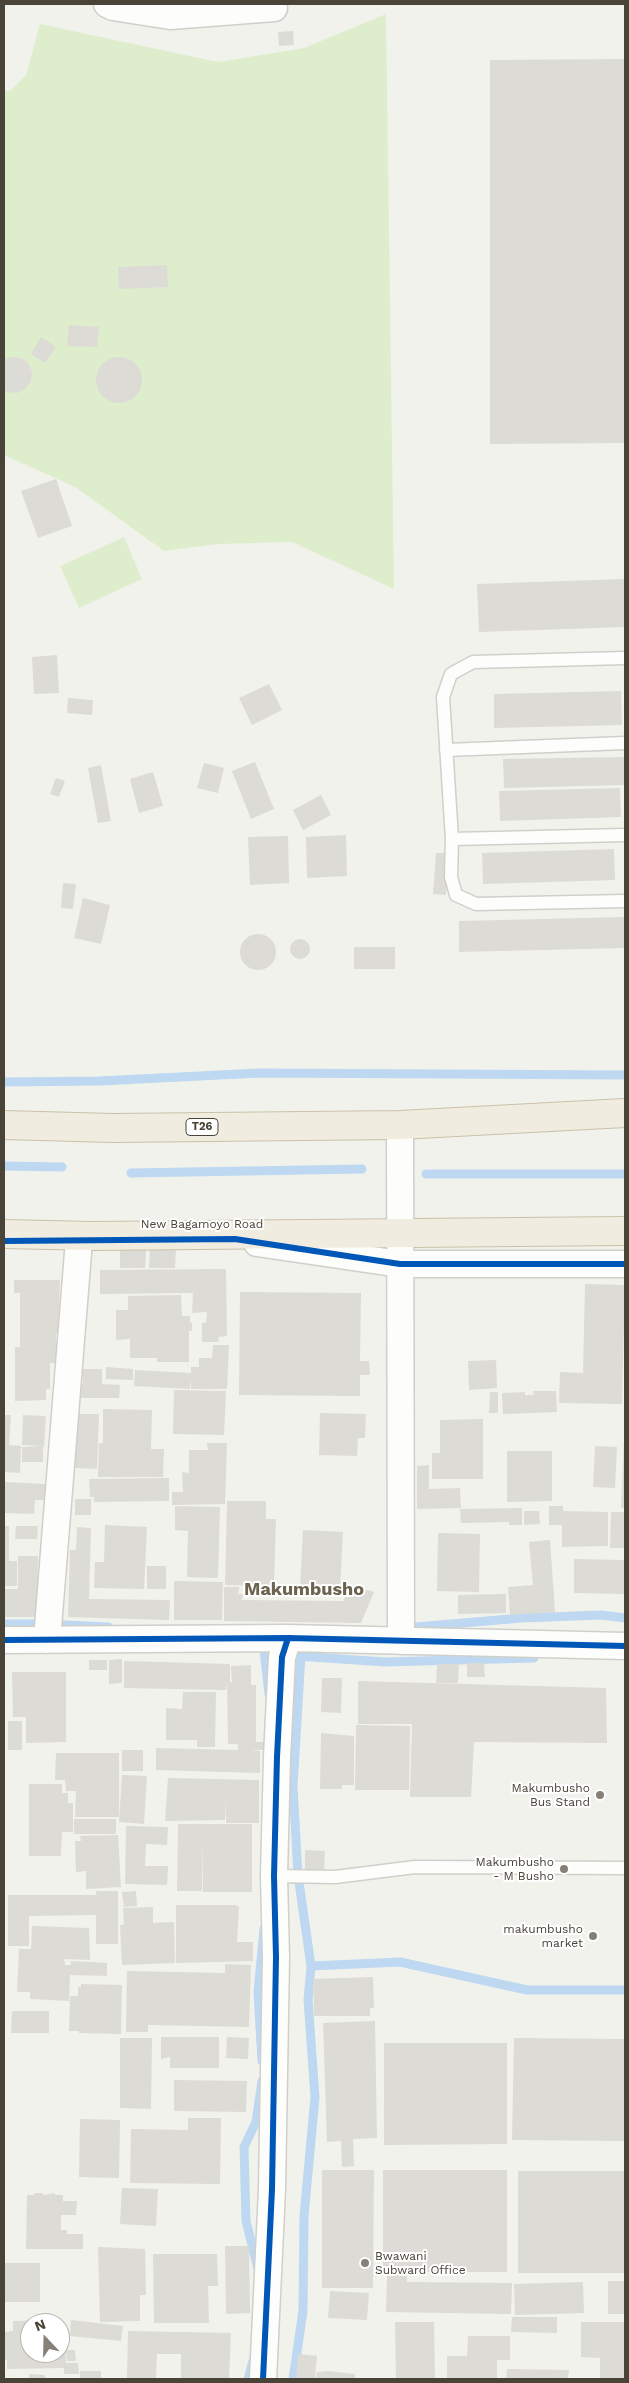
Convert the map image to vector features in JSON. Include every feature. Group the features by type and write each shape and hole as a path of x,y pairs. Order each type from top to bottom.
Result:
{"highway":[{"name":"T26","path":"4,1125 113,1128 400,1124 625,1114"},
{"name":"New Bagamoyo Road","path":"4,1234 92,1236 625,1231"}],"street":[{"path":"107,4 112,7 170,16 274,8"},
{"path":"400,1124 401,1641"},
{"path":"4,1241 235,1239 400,1264 625,1264"},
{"path":"47,1640 79,1240"},
{"path":"263,2379 272,2189 276,1957 274,1876 282,1657 288,1638"},
{"path":"4,1640 288,1638 625,1646"}],"lane":[{"path":"625,658 473,662 451,674 443,697 452,839 451,878 456,895 476,904 625,901"},
{"path":"446,750 625,743"},
{"path":"452,839 625,834"},
{"path":"274,1876 335,1876 415,1867 625,1868"}],"green space":[{"path":"386,14 394,589 292,542 219,544 164,551 75,487 4,455 4,91 10,91 26,75 40,24 218,62 304,48"},
{"path":"124,537 142,579 79,608 60,566"}],"building":[{"path":"293,31 294,45 279,46 278,32"},
{"path":"625,59 625,443 490,444 490,60"},
{"path":"167,265 168,287 119,289 118,267"},
{"path":"69,325 99,327 97,347 67,346"},
{"path":"41,337 56,347 45,363 31,354"},
{"path":"11,357 21,358 28,363 32,372 31,382 25,389 17,393 4,390 4,360"},
{"path":"114,357 124,357 138,367 142,380 138,393 132,399 124,403 114,403 100,393 96,385 96,375 106,361"},
{"path":"56,479 72,526 38,538 21,491"},
{"path":"625,579 625,627 479,632 477,584"},
{"path":"57,655 59,693 34,694 32,657"},
{"path":"269,684 282,710 252,725 239,698"},
{"path":"621,691 622,725 494,728 494,694"},
{"path":"68,698 93,700 92,715 67,713"},
{"path":"625,757 625,785 504,788 503,759"},
{"path":"255,762 274,809 251,819 232,771"},
{"path":"204,763 224,768 218,793 197,788"},
{"path":"101,765 111,821 98,823 88,768"},
{"path":"153,772 163,806 139,813 130,779"},
{"path":"56,778 65,781 59,797 50,794"},
{"path":"620,788 621,817 500,821 499,791"},
{"path":"321,795 331,815 303,830 293,810"},
{"path":"346,835 347,876 307,878 306,837"},
{"path":"288,836 289,883 250,885 248,837"},
{"path":"614,849 615,880 483,884 482,853"},
{"path":"436,853 448,853 446,895 433,894"},
{"path":"63,883 76,884 73,909 61,908"},
{"path":"83,898 110,905 101,944 74,938"},
{"path":"625,917 625,948 459,952 459,921"},
{"path":"258,934 270,940 276,952 270,964 258,970 246,964 240,952 246,940"},
{"path":"296,939 304,939 310,945 310,953 304,959 296,959 290,953 290,945"},
{"path":"354,947 395,947 395,969 354,969"},
{"path":"150,1248 176,1249 175,1268 149,1268"},
{"path":"120,1250 146,1250 145,1268 120,1268"},
{"path":"226,1269 227,1336 218,1337 219,1342 202,1342 202,1323 206,1323 207,1312 192,1313 193,1293 100,1294 100,1270"},
{"path":"14,1280 60,1280 56,1363 50,1363 50,1389 46,1389 46,1400 15,1401 15,1347 20,1347 20,1293 14,1293"},
{"path":"585,1284 625,1285 622,1404 559,1403 560,1372 583,1373"},
{"path":"240,1292 361,1293 360,1361 369,1361 370,1375 360,1375 360,1396 239,1395"},
{"path":"181,1295 182,1316 190,1316 190,1323 192,1322 192,1331 189,1331 189,1362 157,1362 157,1358 130,1358 130,1339 116,1340 116,1310 128,1310 128,1296"},
{"path":"213,1345 229,1345 227,1389 191,1389 190,1379 190,1389 134,1386 135,1370 191,1373 191,1367 199,1367 199,1358 212,1358"},
{"path":"496,1360 497,1388 469,1390 468,1361"},
{"path":"106,1367 133,1369 133,1380 106,1379"},
{"path":"83,1369 102,1369 102,1384 120,1385 119,1398 79,1398 79,1384 83,1384"},
{"path":"174,1390 226,1391 224,1435 173,1434"},
{"path":"533,1391 556,1391 557,1412 503,1414 502,1393 525,1392 525,1395 534,1395"},
{"path":"490,1392 498,1392 498,1413 489,1413"},
{"path":"103,1409 152,1410 151,1449 164,1449 163,1477 98,1477 99,1443 103,1443"},
{"path":"320,1413 366,1414 365,1438 358,1438 357,1456 319,1455"},
{"path":"75,1414 99,1414 97,1469 74,1468"},
{"path":"4,1415 11,1415 9,1445 21,1446 20,1473 4,1472"},
{"path":"23,1415 46,1416 44,1446 22,1445"},
{"path":"483,1419 483,1479 432,1479 432,1453 440,1453 440,1420"},
{"path":"624,1439 625,1508 621,1508"},
{"path":"207,1443 227,1443 225,1504 172,1505 172,1492 183,1492 182,1472 189,1473 189,1450 208,1450"},
{"path":"43,1446 43,1462 22,1462 22,1447"},
{"path":"595,1446 617,1447 615,1488 593,1487"},
{"path":"507,1451 552,1451 552,1501 507,1502"},
{"path":"429,1465 429,1489 460,1488 461,1508 417,1509 417,1466"},
{"path":"169,1478 169,1501 94,1502 94,1497 90,1497 89,1479"},
{"path":"4,1482 46,1484 45,1500 35,1500 34,1514 4,1513"},
{"path":"75,1499 91,1499 91,1515 75,1515"},
{"path":"227,1501 266,1501 266,1519 276,1519 274,1586 225,1585"},
{"path":"175,1506 220,1507 218,1578 187,1577 188,1531 175,1530"},
{"path":"549,1506 563,1506 563,1511 608,1512 608,1546 562,1547 562,1525 549,1525"},
{"path":"522,1508 522,1525 509,1525 509,1522 461,1523 460,1509"},
{"path":"524,1511 539,1511 540,1524 524,1525"},
{"path":"611,1512 625,1512 625,1548 610,1548"},
{"path":"105,1525 147,1527 144,1589 94,1588 95,1562 104,1562"},
{"path":"4,1526 9,1526 9,1561 17,1561 17,1586 4,1586"},
{"path":"16,1526 38,1526 37,1539 15,1539"},
{"path":"77,1527 91,1528 89,1599 170,1600 169,1620 68,1617 70,1550 76,1550"},
{"path":"303,1530 343,1532 340,1590 300,1588"},
{"path":"438,1533 480,1534 479,1592 437,1591"},
{"path":"550,1540 555,1612 510,1615 508,1587 533,1585 529,1542"},
{"path":"18,1556 38,1556 37,1617 4,1617 4,1589 18,1589"},
{"path":"574,1559 625,1560 625,1594 574,1593"},
{"path":"147,1566 166,1566 166,1589 147,1589"},
{"path":"174,1581 223,1582 222,1620 174,1620"},
{"path":"224,1587 239,1587 238,1594 243,1594 242,1600 344,1601 345,1592 368,1590 374,1592 361,1623 224,1621"},
{"path":"506,1594 506,1613 458,1614 458,1595"},
{"path":"122,1659 122,1683 109,1684 109,1660"},
{"path":"89,1660 107,1660 107,1670 89,1670"},
{"path":"124,1661 230,1664 230,1682 232,1682 231,1666 251,1665 251,1685 256,1685 256,1742 264,1742 264,1750 251,1750 260,1751 260,1773 156,1770 156,1748 238,1750 238,1744 228,1744 227,1681 226,1690 124,1688"},
{"path":"467,1663 484,1663 485,1677 467,1677"},
{"path":"437,1664 459,1664 458,1683 436,1683"},
{"path":"12,1672 66,1672 66,1742 26,1743 26,1717 13,1717"},
{"path":"322,1678 342,1678 341,1713 321,1712"},
{"path":"358,1681 606,1688 607,1743 474,1742 471,1797 410,1797 412,1724 358,1724"},
{"path":"183,1692 216,1692 215,1747 197,1747 197,1740 166,1740 166,1708 182,1709"},
{"path":"8,1721 22,1721 22,1750 8,1750"},
{"path":"356,1725 410,1726 409,1790 355,1790"},
{"path":"321,1733 354,1736 354,1785 342,1785 342,1789 320,1789"},
{"path":"122,1750 143,1750 143,1771 122,1771"},
{"path":"56,1753 119,1753 119,1817 75,1817 76,1791 66,1791 65,1780 55,1780"},
{"path":"122,1775 147,1776 144,1824 119,1822"},
{"path":"168,1778 259,1780 259,1823 226,1823 226,1800 225,1820 165,1821"},
{"path":"29,1784 62,1784 62,1793 68,1793 68,1803 73,1803 73,1832 62,1832 61,1856 29,1856"},
{"path":"74,1819 116,1819 116,1834 74,1834"},
{"path":"178,1824 252,1824 252,1892 203,1892 203,1837 202,1891 177,1891"},
{"path":"126,1826 168,1827 167,1845 146,1844 145,1866 168,1866 167,1885 125,1884"},
{"path":"118,1835 121,1887 86,1889 86,1871 76,1872 75,1841 81,1841 80,1836"},
{"path":"305,1850 325,1851 324,1873 305,1873"},
{"path":"96,1891 118,1891 118,1944 96,1944 96,1915 29,1916 29,1946 8,1946 8,1895 96,1895"},
{"path":"136,1891 137,1906 124,1907 122,1892"},
{"path":"176,1905 236,1905 239,1907 237,1942 253,1942 253,1961 176,1963"},
{"path":"153,1907 153,1923 174,1922 175,1963 122,1965 120,1925 124,1925 123,1908"},
{"path":"32,1926 89,1928 90,1960 64,1959 65,1965 71,1965 71,1961 107,1963 107,1976 70,1975 69,2001 30,1999 30,1992 17,1992 19,1949 31,1949"},
{"path":"225,1964 251,1965 249,2027 148,2025 148,2032 126,2032 127,1971 225,1973"},
{"path":"373,1977 374,2008 370,2008 370,2016 314,2016 313,1979"},
{"path":"81,1984 122,1985 121,2034 69,2031 70,1996 78,1996 78,1987 81,1987"},
{"path":"12,2011 49,2011 49,2033 11,2033"},
{"path":"375,2021 377,2138 353,2139 354,2166 342,2167 341,2141 327,2142 323,2023"},
{"path":"161,2037 219,2037 219,2068 170,2068 170,2057 161,2059"},
{"path":"227,2037 249,2038 248,2059 226,2058"},
{"path":"120,2038 152,2038 151,2109 120,2108"},
{"path":"514,2038 625,2039 625,2141 512,2140"},
{"path":"384,2043 507,2043 507,2144 384,2145"},
{"path":"174,2080 247,2081 246,2112 174,2111"},
{"path":"188,2118 221,2118 220,2184 130,2183 131,2129 188,2130"},
{"path":"80,2119 120,2120 119,2178 79,2177"},
{"path":"322,2170 374,2170 373,2288 322,2288"},
{"path":"383,2170 507,2170 507,2272 383,2272"},
{"path":"518,2171 625,2171 625,2273 518,2273"},
{"path":"122,2188 158,2189 156,2226 120,2224"},
{"path":"35,2193 43,2193 43,2195 55,2193 55,2195 63,2195 63,2201 77,2201 76,2215 61,2215 61,2230 67,2230 67,2234 83,2234 83,2249 26,2249 27,2195 34,2195"},
{"path":"225,2246 249,2246 250,2313 226,2314"},
{"path":"98,2247 145,2249 146,2295 140,2295 140,2321 100,2322"},
{"path":"153,2254 217,2254 218,2286 208,2286 209,2323 154,2323"},
{"path":"4,2263 40,2263 40,2302 4,2302"},
{"path":"387,2275 407,2275 407,2282 512,2283 511,2314 386,2312"},
{"path":"608,2281 625,2281 625,2314 608,2314"},
{"path":"583,2282 584,2313 515,2315 514,2284"},
{"path":"330,2291 369,2293 367,2320 328,2318"},
{"path":"512,2317 557,2317 557,2333 511,2332"},
{"path":"71,2320 123,2326 121,2341 70,2336"},
{"path":"13,2321 20,2321 20,2363 78,2363 79,2374 64,2374 64,2368 7,2369 7,2360 4,2360 4,2332 13,2331"},
{"path":"395,2322 434,2322 435,2379 396,2379"},
{"path":"581,2322 625,2322 625,2379 600,2379 600,2358 581,2357"},
{"path":"128,2331 231,2333 229,2379 181,2379 181,2354 157,2354 156,2379 127,2379"},
{"path":"468,2336 510,2336 510,2360 497,2360 497,2379 447,2379 447,2356 467,2356"},
{"path":"70,2350 75,2350 76,2361 70,2361"},
{"path":"298,2354 317,2356 315,2379 296,2379"},
{"path":"507,2369 569,2370 568,2379 506,2379"},
{"path":"80,2371 101,2371 101,2379 80,2379"},
{"path":"328,2371 355,2374 355,2379 316,2379 317,2372"},
{"path":"29,2374 45,2375 45,2379 29,2379"}],"waterway":[{"path":"4,1082 99,1081 260,1073 625,1075"},
{"path":"4,1166 62,1167"},
{"path":"131,1173 362,1169"},
{"path":"426,1174 625,1174"},
{"path":"404,1628 522,1618 601,1615 625,1618"},
{"path":"4,1624 39,1624"},
{"path":"64,1625 109,1627"},
{"path":"264,1650 269,1694"},
{"path":"293,2379 303,2311 304,2216 315,2097 308,2000 311,1966 298,1875 293,1786 301,1655"},
{"path":"297,1656 385,1662 534,1658"},
{"path":"262,2061 258,1992 264,1929"},
{"path":"311,1966 400,1962 527,1990 625,1990"},
{"path":"258,2269 246,2221 244,2147 256,2122 262,2081"},
{"path":"248,2379 253,2361"}],"cycle path":[{"path":"4,1241 235,1239 400,1264 625,1264"},
{"path":"4,1640 288,1638 625,1646"},
{"path":"263,2379 272,2189 276,1957 274,1876 277,1757 282,1657 288,1638"}],"place":[{"name":"Makumbusho Bus Stand","path":"600,1795"},
{"name":"Makumbusho - M Busho","path":"564,1869"},
{"name":"makumbusho market","path":"593,1936"},
{"name":"Bwawani Subward Office","path":"365,2263"}],"district":[{"name":"Makumbusho","path":"304,1590"}]}
